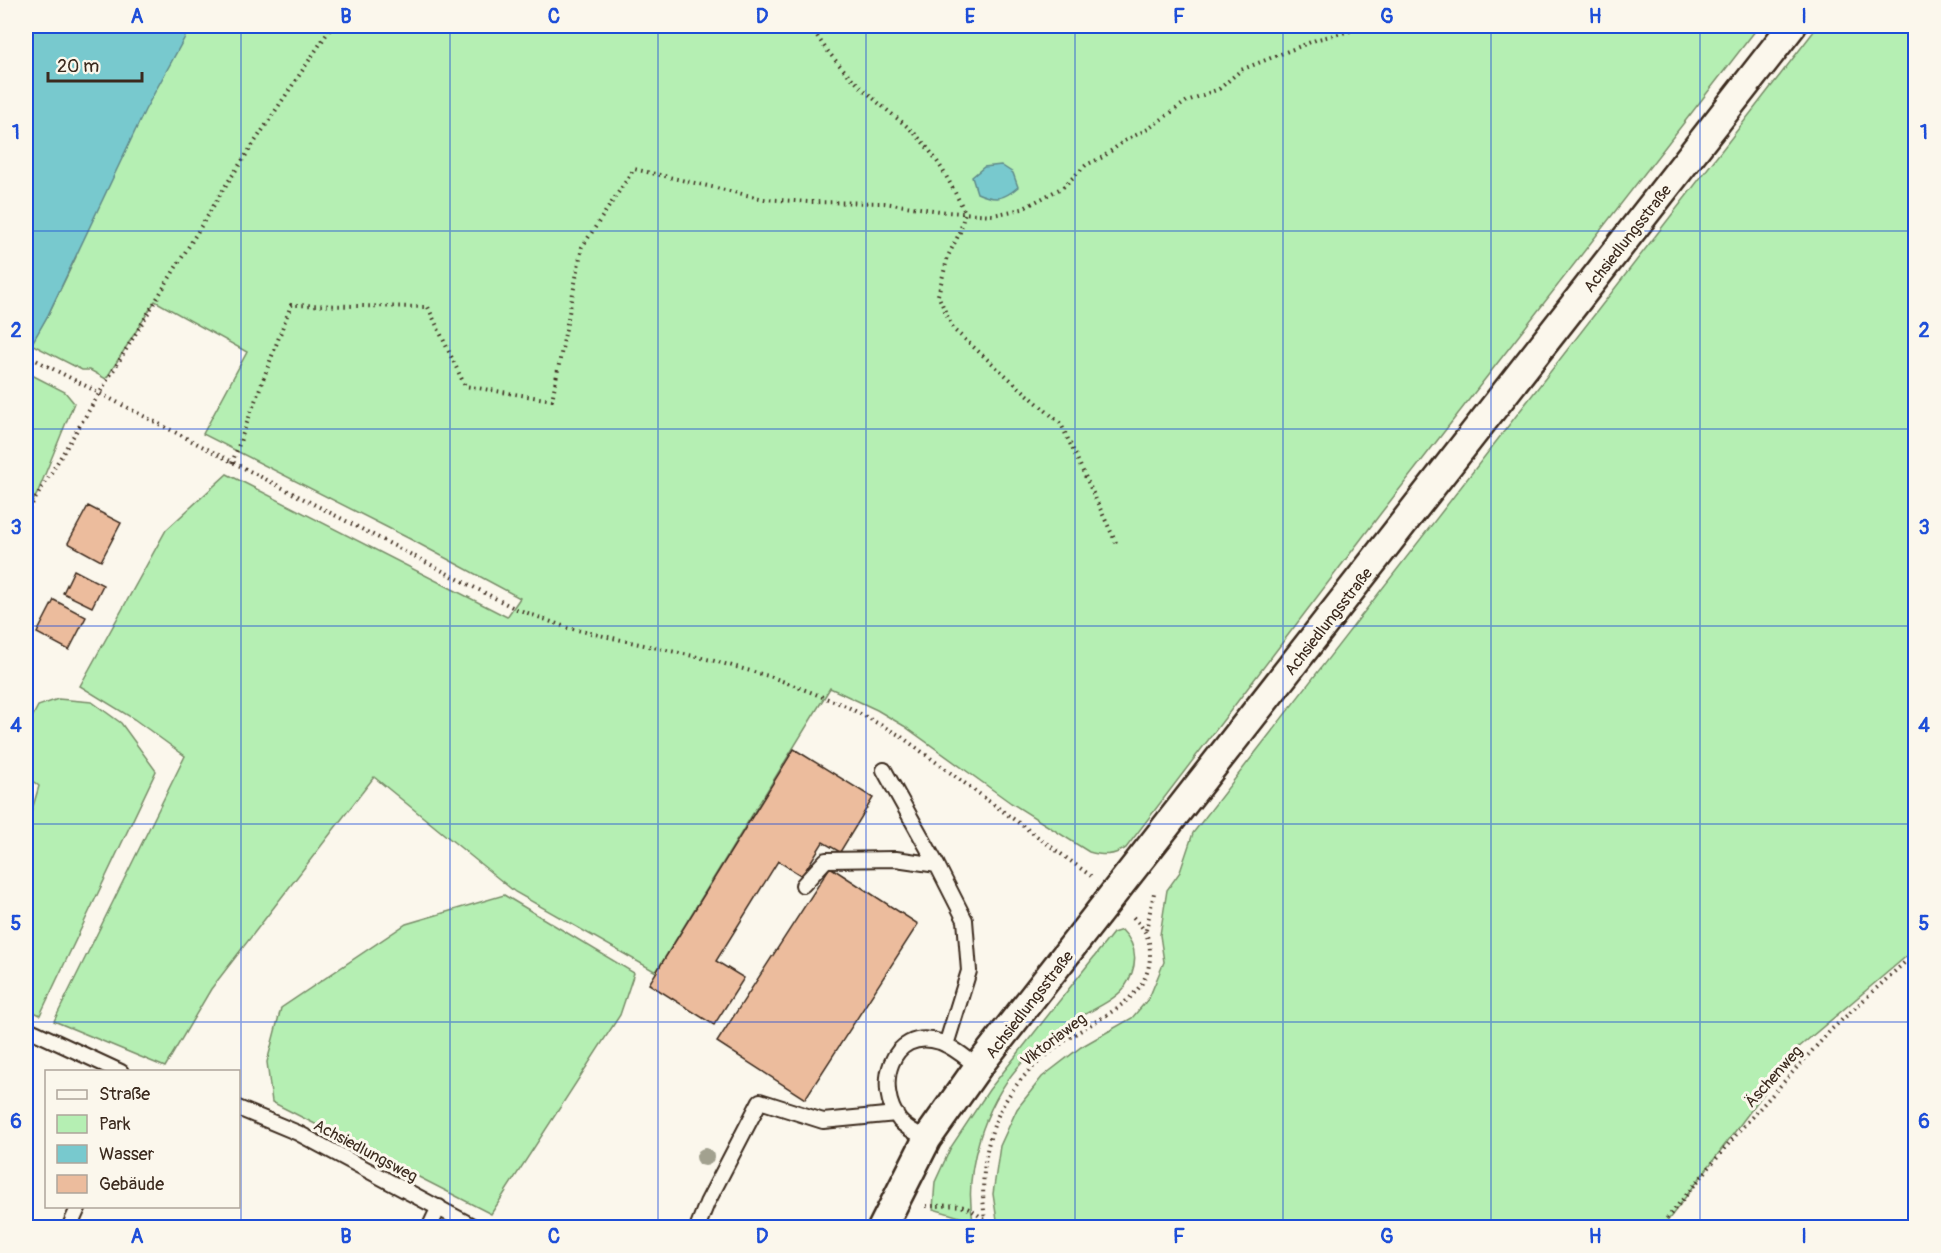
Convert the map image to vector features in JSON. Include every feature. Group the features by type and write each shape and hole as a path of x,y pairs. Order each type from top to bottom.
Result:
{"street":[{"name":"Achsiedlungsstraße","path":"882,1227 927,1139 978,1067 1792,26"}],"lane":[{"path":"884,770 965,920 969,971 946,1045"},
{"path":"803,885 826,860 896,859 937,865"},
{"path":"26,1028 119,1070"},
{"path":"927,1139 910,1130 896,1114 890,1100 886,1085 888,1068 898,1051 911,1042 926,1040 946,1045 978,1067"},
{"path":"697,1227 760,1101 823,1120 896,1114"},
{"name":"Achsiedlungsweg","path":"240,1109 298,1133 476,1227"},
{"path":"429,1227 439,1207"},
{"path":"69,1227 78,1208"}],"path":[{"path":"26,514 226,185 332,26"},
{"path":"811,26 818,38 850,75 878,103 916,135 941,166 965,212 960,232 948,256 938,295 953,329 1061,424 1117,545"},
{"path":"232,463 291,305 428,307 465,386 552,400 582,247 634,169 764,199 884,203 947,212 993,215 1022,209 1063,186 1086,165 1148,129 1187,101 1220,89 1241,70 1318,39 1371,26"},
{"path":"26,355 514,608 568,628 711,660 772,677 846,706 899,735 1087,872"},
{"name":"Viktoriaweg","path":"986,1225 982,1209 982,1180 994,1125 1001,1109 1026,1073 1045,1056 1127,1001 1138,990 1147,975 1150,949 1146,930 1138,921"},
{"name":"Äschenweg","path":"1659,1227 1741,1129 1832,1029 1916,952"},
{"path":"924,1206 957,1204 971,1209 986,1225"}],"green space":[{"path":"26,26 1759,26 1381,513 1126,848 1108,855 1089,852 1011,803 904,726 877,710 830,688 656,972 515,892 374,777 211,989 165,1067 54,1021 185,756 134,719 80,686 166,530 227,474 507,617 520,598 410,539 203,434 247,352 155,301 106,379 90,370 82,370 31,344 76,257"},
{"path":"1818,26 1915,26 1915,949 1798,1048 1663,1227 998,1227 993,1194 1000,1146 1017,1109 1042,1077 1081,1047 1132,1018 1149,998 1164,962 1160,935 1167,890 1180,872 1193,833"},
{"path":"26,372 65,392 74,403 37,494 26,514"},
{"path":"58,699 92,702 121,723 156,771 40,1015 26,1008 26,830 39,786 26,776 26,729 38,706"},
{"path":"504,895 634,973 620,1015 491,1214 272,1102 267,1062 281,1008 406,924"},
{"path":"1122,930 1131,943 1135,958 1132,973 1124,988 1032,1053 1006,1082 996,1100 979,1140 974,1160 971,1181 973,1221 933,1209 935,1182 951,1147 989,1090 1113,933"}],"water":[{"path":"26,26 191,26 145,110 48,315 26,354"},
{"path":"1001,165 1013,173 1018,187 1008,195 999,198 977,193 972,177 984,167"}],"building":[{"path":"88,506 121,523 101,561 68,543"},
{"path":"74,570 103,585 92,607 63,593"},
{"path":"54,600 86,617 69,650 37,633"},
{"path":"794,749 873,798 840,852 823,842 802,876 778,861 716,961 744,978 714,1025 649,984"},
{"path":"830,867 918,924 805,1099 717,1042"}]}
